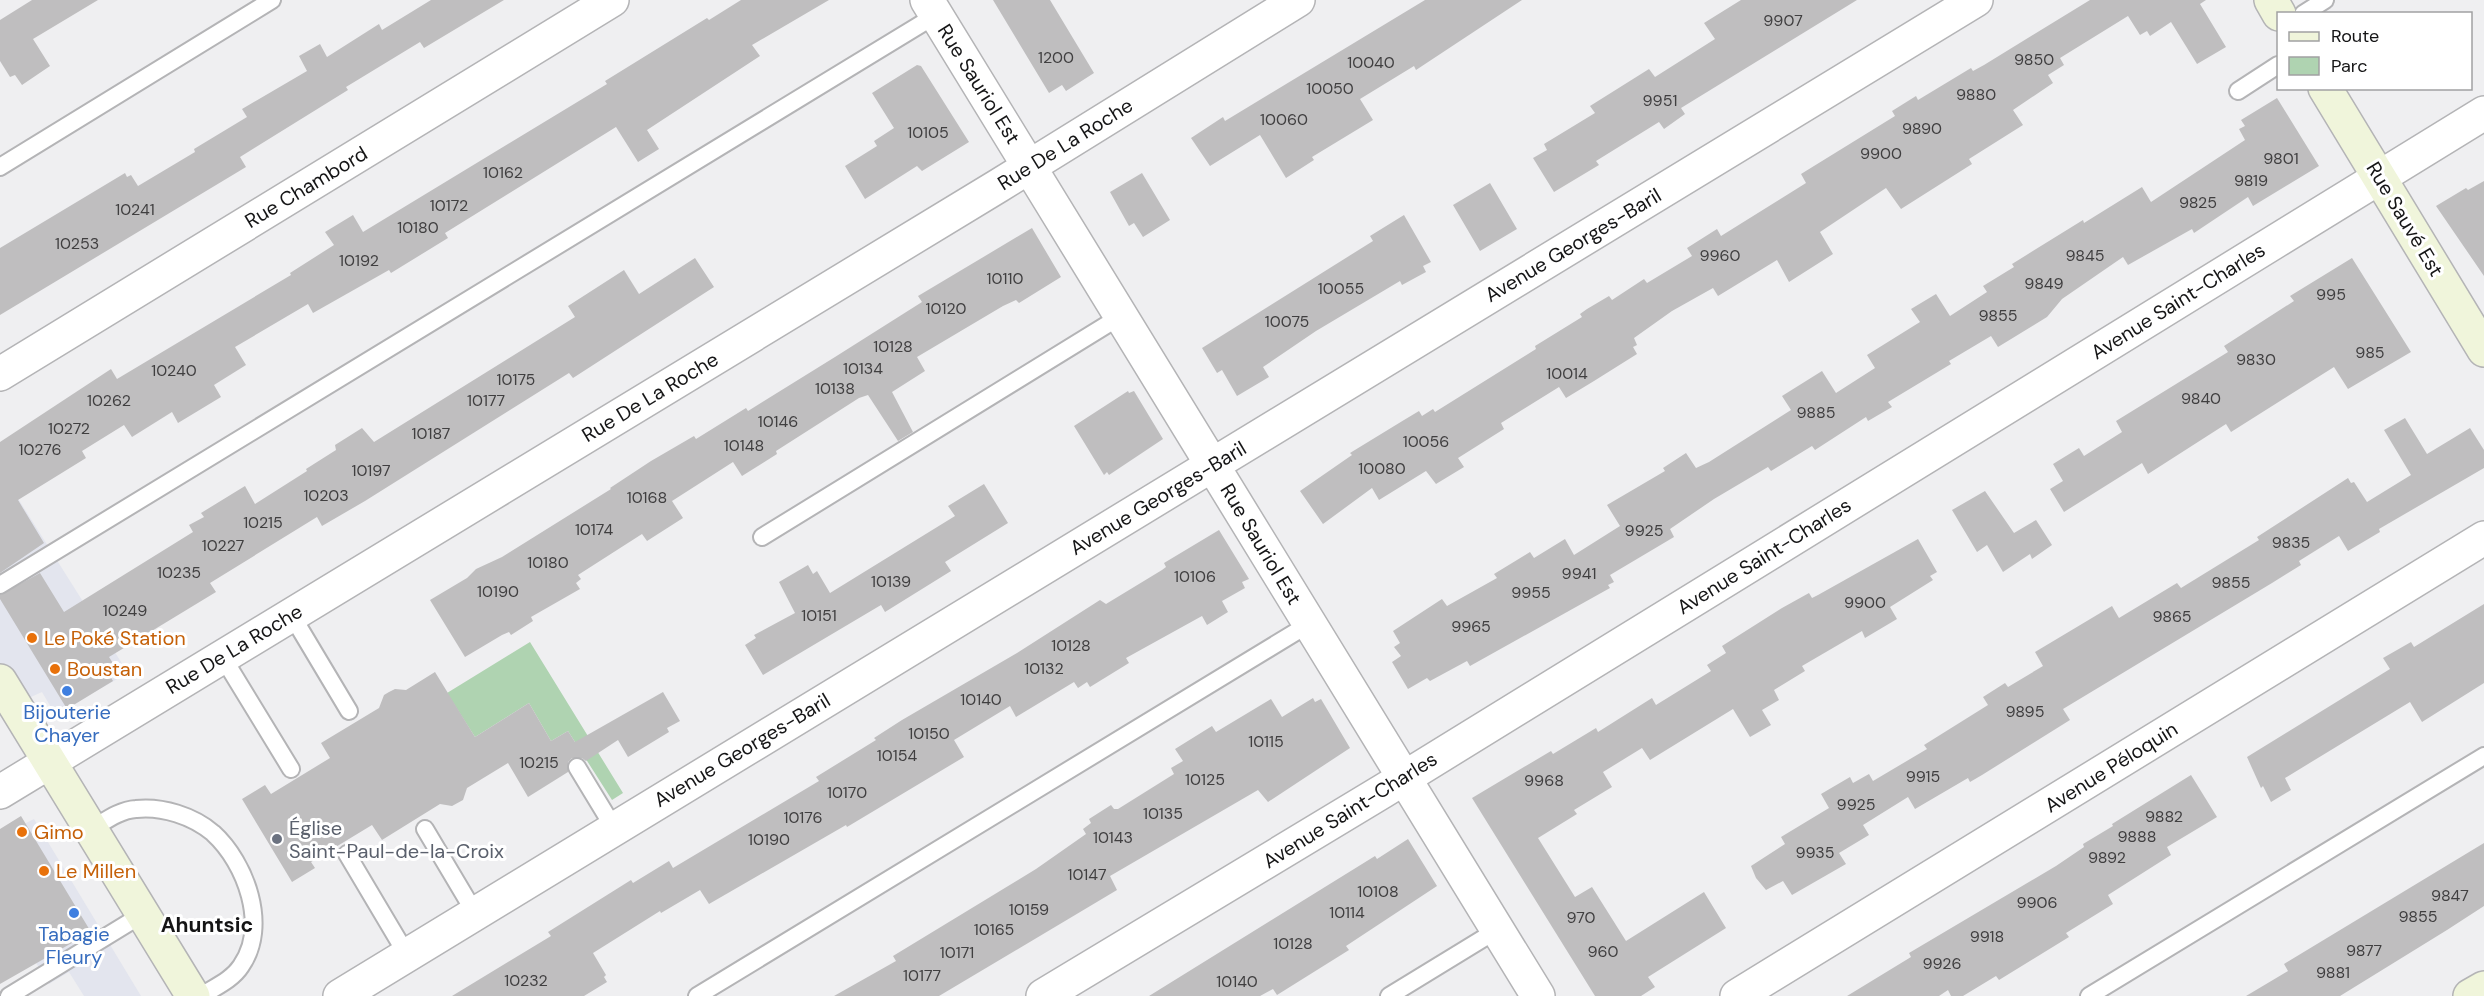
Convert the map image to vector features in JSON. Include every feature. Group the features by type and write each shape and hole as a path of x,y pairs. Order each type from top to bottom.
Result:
{"street":[{"name":"Rue Chambord","path":"0,374 612,0"},
{"name":"Rue De La Roche","path":"0,792 1299,0"},
{"name":"Avenue Georges-Baril","path":"340,996 1976,0"},
{"name":"Rue Sauriol Est","path":"932,7 1538,996"},
{"name":"Rue Sauvé Est","path":"2326,90 2480,335"},
{"name":"Avenue Saint-Charles","path":"1043,996 2484,113"},
{"name":"Avenue Péloquin","path":"1737,996 2484,538"},
{"path":"0,681 193,996"},
{"path":"2470,996 2484,988"}],"lane":[{"path":"0,167 272,0"},
{"path":"2306,12 2325,0"},
{"path":"0,585 932,7"},
{"path":"2238,91 2277,66"},
{"path":"762,537 1121,316"},
{"path":"291,614 349,711"},
{"path":"697,996 1310,624"},
{"path":"222,656 291,770"},
{"path":"2089,996 2484,756"},
{"path":"577,767 614,828"},
{"path":"90,830 133,809 160,810 183,816 204,826 227,850 251,898 252,939 241,967 229,978 201,996"},
{"path":"424,829 475,913"},
{"path":"347,854 407,955"},
{"path":"9,996 143,914"},
{"path":"1389,996 1497,930"}],"shaded area":[{"path":"0,470 128,673 55,714 42,692 0,711"},
{"path":"34,819 141,996 84,996 69,972 49,984 0,904 0,836"}],"green space":[{"path":"530,642 623,793 612,800 568,731 551,741 529,703 475,737 447,693"}],"building":[{"path":"32,0 98,0 33,39 50,66 22,85 15,75 10,77 0,61 0,20"},
{"path":"431,0 504,0 424,48 420,42 346,87 348,90 240,157 246,167 0,315 0,248 125,173 127,177 131,175 138,186 195,152 194,149 247,117 242,109 307,71 299,56 320,44 327,57 379,24 382,30"},
{"path":"741,0 829,0 752,45 760,56 647,130 659,149 638,162 616,127 445,233 448,238 391,273 389,270 313,313 308,304 235,347 246,365 214,385 221,397 178,423 172,412 132,437 124,425 82,451 86,458 18,500 44,543 0,573 0,442 111,369 117,379 291,275 290,273 334,245 325,232 353,215 363,232 607,84 605,81 707,18 709,20"},
{"path":"993,0 1050,0 1094,73 1066,91 1062,85 1049,93"},
{"path":"1425,0 1522,0 1416,70 1414,66 1360,99 1373,120 1312,157 1314,160 1286,178 1260,135 1210,166 1191,138 1223,117 1225,121"},
{"path":"1741,0 1857,0 1681,108 1685,114 1664,129 1659,122 1596,161 1599,165 1554,192 1533,158 1547,150 1544,144 1595,113 1590,106 1649,69 1655,77 1715,39 1704,23"},
{"path":"2090,0 2206,0 2200,4 2226,47 2197,64 2171,22 2150,36 2147,31 2140,35 2128,16 2060,58 2064,65 2048,75 2053,83 2013,110 2023,125 1969,159 1972,164 1901,209 1886,188 1820,232 1833,254 1789,282 1777,260 1718,296 1713,288 1672,311 1634,338 1637,345 1633,347 1637,354 1566,398 1559,387 1501,423 1504,429 1458,458 1464,467 1436,484 1426,471 1379,500 1372,488 1323,524 1300,491 1352,455 1350,453 1404,420 1419,411 1422,416 1433,409 1435,412 1536,349 1535,346 1582,317 1580,314 1587,309 1609,296 1612,300 1644,279 1647,283 1692,256 1687,248 1717,229 1721,236 1806,183 1801,174 1895,116 1892,111 1916,96 1918,100 1971,68 1973,71 1984,65"},
{"path":"917,65 921,66 969,142 922,171 917,166 865,199 845,166 877,146 874,141 894,128 872,93"},
{"path":"2277,98 2319,166 2253,206 2248,197 2194,233 2192,229 2128,265 2123,257 2062,299 2047,317 1998,347 1991,336 1949,361 1951,364 1888,402 1892,407 1868,421 1866,417 1815,450 1812,446 1771,471 1768,467 1714,499 1670,529 1674,537 1610,575 1614,582 1608,585 1610,588 1470,666 1467,661 1430,681 1427,678 1408,689 1392,662 1401,656 1394,647 1400,643 1393,631 1442,599 1447,606 1497,578 1494,574 1530,552 1534,558 1565,539 1574,555 1620,526 1607,505 1665,471 1663,468 1686,453 1696,468 1709,462 1791,410 1782,396 1822,371 1836,393 1875,368 1867,355 1920,322 1911,309 1936,294 1950,316 1987,292 1983,286 2014,267 2012,264 2083,220 2084,223 2142,187 2151,202 2245,140 2239,129 2245,126 2241,120"},
{"path":"1142,173 1170,220 1143,237 1134,223 1129,226 1110,192"},
{"path":"2484,181 2484,276 2436,206 2466,188 2468,190"},
{"path":"1490,183 1517,229 1480,251 1453,205"},
{"path":"1404,215 1431,262 1423,266 1426,272 1402,285 1400,281 1316,331 1263,367 1269,377 1237,396 1222,370 1217,373 1202,348 1373,241 1370,236"},
{"path":"1032,228 1061,277 1019,303 1016,300 1003,306 917,357 925,371 892,392 913,432 898,441 868,395 859,398 776,451 777,454 742,476 733,462 672,501 683,518 647,541 642,534 578,575 581,579 576,583 580,589 531,617 533,621 511,635 509,632 502,635 465,657 430,600 467,578 476,569 502,557 611,489 651,461 694,436 696,439 746,408 748,411 922,302 918,296"},
{"path":"695,258 714,287 573,378 569,373 365,501 322,526 317,517 210,583 216,592 109,657 118,671 110,676 113,681 67,709 0,599 0,595 40,573 64,612 193,532 189,525 204,517 201,513 245,486 255,504 307,471 306,469 336,450 335,445 362,428 374,442 575,317 568,306 624,270 639,294"},
{"path":"2352,258 2411,352 2348,389 2334,367 2231,432 2226,424 2148,474 2142,463 2064,512 2050,489 2063,481 2053,464 2079,448 2084,456 2122,432 2116,421 2228,352 2224,346 2294,301 2290,296"},
{"path":"1128,391 1129,393 1134,391 1163,439 1109,475 1107,472 1104,475 1074,426"},
{"path":"2405,418 2427,454 2470,428 2484,450 2484,468 2379,529 2380,532 2348,551 2339,536 2299,561 2301,565 2063,709 2070,720 1970,782 1968,778 1915,809 1908,797 1863,825 1869,835 1839,853 1846,864 1792,895 1783,881 1766,890 1756,878 1751,866 1785,844 1781,837 1829,808 1821,794 1850,777 1853,783 1869,774 1873,781 1927,749 1924,745 1988,705 1983,697 2005,683 2008,687 2043,666 2035,652 2112,606 2119,618 2177,583 2181,588 2259,540 2257,537 2348,478 2351,483 2354,482 2367,502 2411,475 2384,430"},
{"path":"984,484 1008,523 945,562 951,571 885,612 881,605 763,675 745,645 756,638 754,635 795,613 779,582 808,565 813,574 817,571 830,593 955,516 948,506"},
{"path":"1985,491 2014,533 2036,520 2052,545 2032,559 2030,554 2003,572 1987,545 1977,552 1952,510"},
{"path":"1219,530 1249,579 1242,582 1245,588 1222,601 1228,612 1207,625 1202,616 1126,658 1129,663 1090,687 1087,682 1078,688 1074,682 1016,717 1010,706 954,740 964,757 847,827 846,825 709,904 700,890 661,913 660,911 593,953 606,975 604,977 607,982 584,996 452,996 551,936 548,932 631,880 633,883 669,861 673,868 819,781 816,777 876,740 874,738 902,720 1017,653 1100,600 1106,604 1162,570 1166,567 1164,563"},
{"path":"1918,539 1937,572 1930,576 1933,580 1890,607 1897,619 1865,638 1862,631 1802,666 1805,671 1774,690 1779,700 1762,710 1771,725 1750,737 1733,709 1650,760 1642,748 1603,772 1612,787 1574,810 1577,814 1538,838 1575,897 1592,887 1626,941 1704,892 1726,928 1648,977 1655,987 1641,996 1595,996 1472,798 1551,751 1553,754 1596,728 1598,732 1652,698 1656,705 1711,671 1707,665 1726,653 1722,646 1809,593 1812,598"},
{"path":"2484,604 2484,683 2422,722 2410,702 2285,778 2291,790 2271,802 2263,786 2261,788 2247,757 2390,669 2383,658 2411,642 2414,647"},
{"path":"435,672 475,737 529,703 551,741 568,731 575,742 663,692 680,721 667,728 669,732 628,757 618,740 586,761 582,758 572,758 568,762 568,772 528,797 508,763 467,788 463,800 452,806 440,804 382,840 372,825 311,862 315,868 292,882 242,799 265,785 271,794 330,758 321,743 379,708 384,695 395,689 406,690"},
{"path":"1313,698 1315,702 1321,699 1350,748 1268,802 1258,790 1110,876 1117,890 939,996 834,996 896,961 893,956 1036,869 1086,834 1083,829 1091,823 1089,819 1111,805 1114,809 1118,809 1174,774 1171,768 1183,761 1175,749 1212,726 1216,732 1271,699 1282,717"},
{"path":"2191,775 2217,817 2167,847 2171,855 2108,895 2113,904 2066,933 2069,937 1999,980 1996,976 1963,996 1951,996 1948,990 1939,996 1847,996 1911,957 1909,953 2056,866 2084,847 2083,844 2113,826 2112,824"},
{"path":"21,816 91,932 0,984 0,829"},
{"path":"1408,839 1437,886 1346,946 1349,950 1277,995 1273,989 1260,996 1149,996 1375,856 1377,859"},
{"path":"2484,843 2484,906 2447,930 2340,996 2246,996 2288,971 2284,964"}],"place":[{"name":"Le Poké Station","path":"32,638"},
{"name":"Boustan","path":"55,669"},
{"name":"Bijouterie Chayer","path":"67,691"},
{"name":"Gimo","path":"22,832"},
{"name":"Église Saint-Paul-de-la-Croix","path":"277,839"},
{"name":"Le Millen","path":"44,871"},
{"name":"Tabagie Fleury","path":"74,913"}],"district":[{"name":"Ahuntsic","path":"207,925"}]}
